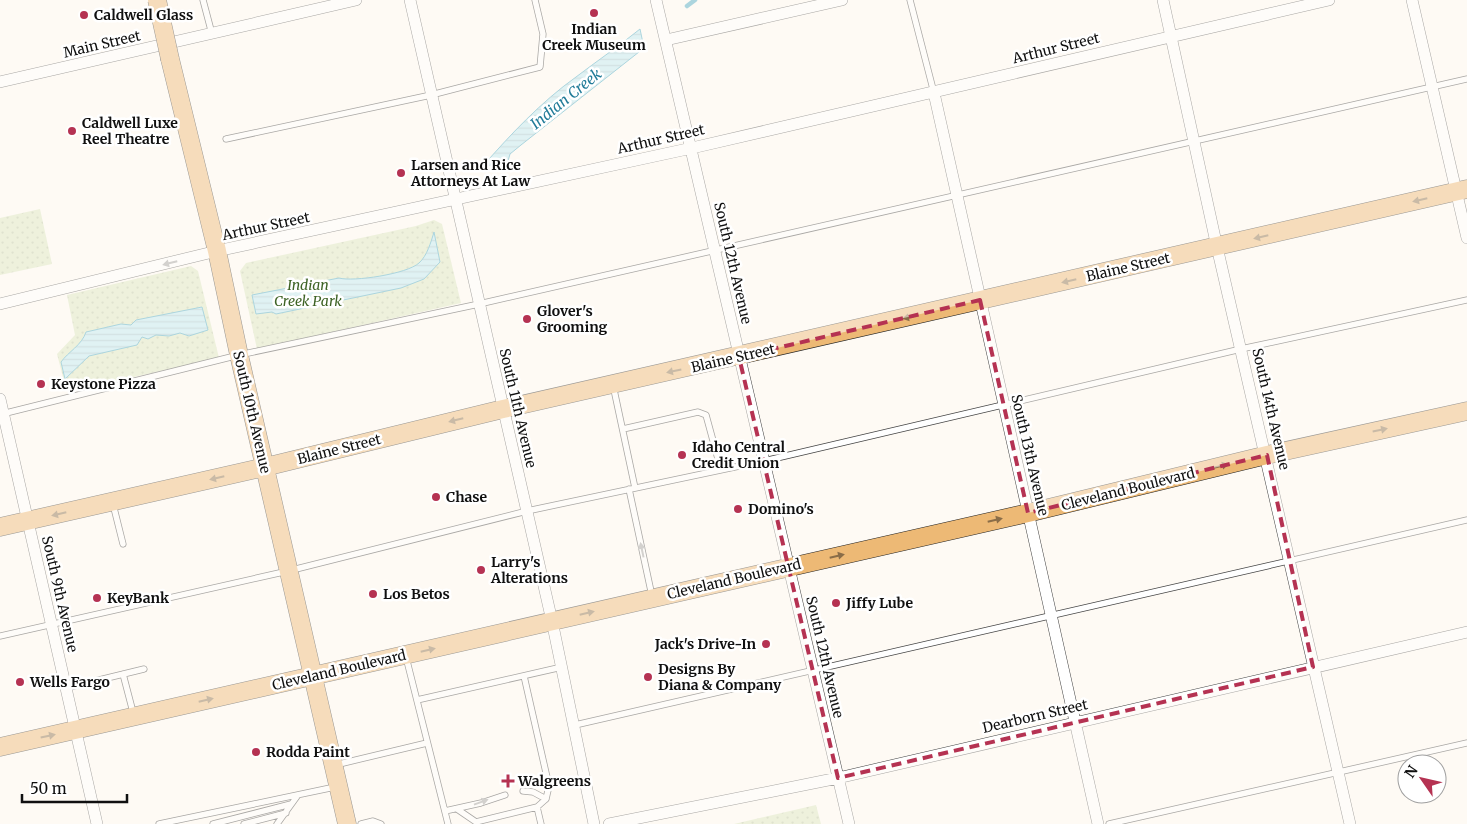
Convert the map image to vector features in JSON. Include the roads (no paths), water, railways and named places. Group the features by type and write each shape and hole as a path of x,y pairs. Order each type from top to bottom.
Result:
{"main road":[{"name":"South 10th Avenue","path":"157,0 217,251 288,571 347,824"},
{"name":"Blaine Street","path":"0,527 265,467 503,409 739,357 1462,190"},
{"name":"Cleveland Boulevard","path":"0,747 1028,513 1266,455 1467,411"}],"street":[{"name":"Main Street","path":"0,82 356,0"},
{"name":"South 11th Avenue","path":"410,0 454,201 552,621 594,824"},
{"name":"South 12th Avenue","path":"656,0 849,824"},
{"path":"666,40 842,0"},
{"name":"South 14th Avenue","path":"1163,0 1217,247 1350,824"},
{"name":"Arthur Street","path":"0,304 217,251 692,148 1328,0"},
{"path":"1412,0 1432,87 1462,190 1467,238"},
{"name":"South 13th Avenue","path":"934,92 1098,824"},
{"name":"South 9th Avenue","path":"0,399 2,415 97,824"},
{"name":"Dearborn Street","path":"610,824 838,778 1467,632"}],"lane":[{"path":"203,0 212,34"},
{"path":"226,139 431,95 540,67 543,34 535,0"},
{"path":"910,0 934,92"},
{"path":"2,415 239,355 479,304 1467,79"},
{"path":"0,636 288,571 527,511 764,461 1241,349 1467,300"},
{"path":"613,384 652,598"},
{"path":"622,429 698,412 706,415 721,470"},
{"path":"113,501 123,544"},
{"path":"575,725 813,672 1467,520"},
{"path":"405,655 448,824"},
{"path":"417,700 562,667"},
{"path":"66,688 144,669"},
{"path":"122,674 134,717"},
{"path":"457,809 476,822 537,807 546,799 549,786 524,676"},
{"path":"333,765 427,743"},
{"path":"1109,824 1467,743"},
{"path":"159,824 338,786"},
{"path":"523,791 533,792 546,799"},
{"path":"276,824 298,795"},
{"path":"445,811 505,795"},
{"path":"214,824 291,804"},
{"path":"537,807 541,824"},
{"path":"244,824 286,813"},
{"path":"361,824 373,821 381,824"}],"water":[{"path":"640,29 644,48 510,154 508,161 482,167 550,97"},
{"path":"434,232 440,262 424,279 401,288 276,314 272,312 256,314 252,295 339,278 356,279 392,274 413,267 424,257"},
{"path":"202,307 208,330 189,336 180,333 169,336 156,335 148,339 142,337 137,345 89,356 65,379 61,362 78,345 86,332 121,324 131,325 136,320"}],"waterway":[{"name":"Indian Creek","path":"687,6 695,0"}],"place":[{"name":"Indian Creek Museum","path":"594,13"},
{"name":"Caldwell Glass","path":"84,15"},
{"name":"Caldwell Luxe Reel Theatre","path":"72,131"},
{"name":"Larsen and Rice Attorneys At Law","path":"401,173"},
{"name":"Glover's Grooming","path":"527,319"},
{"name":"Keystone Pizza","path":"41,384"},
{"name":"Idaho Central Credit Union","path":"682,455"},
{"name":"Chase","path":"436,497"},
{"name":"Domino's","path":"738,509"},
{"name":"Larry's Alterations","path":"481,570"},
{"name":"Los Betos","path":"373,594"},
{"name":"KeyBank","path":"97,598"},
{"name":"Jiffy Lube","path":"836,603"},
{"name":"Jack's Drive-In","path":"766,644"},
{"name":"Designs By Diana & Company","path":"648,677"},
{"name":"Wells Fargo","path":"20,682"},
{"name":"Rodda Paint","path":"256,752"},
{"name":"Walgreens","path":"508,781"}],"park label":[{"name":"Indian Creek Park","path":"308,294"}]}
